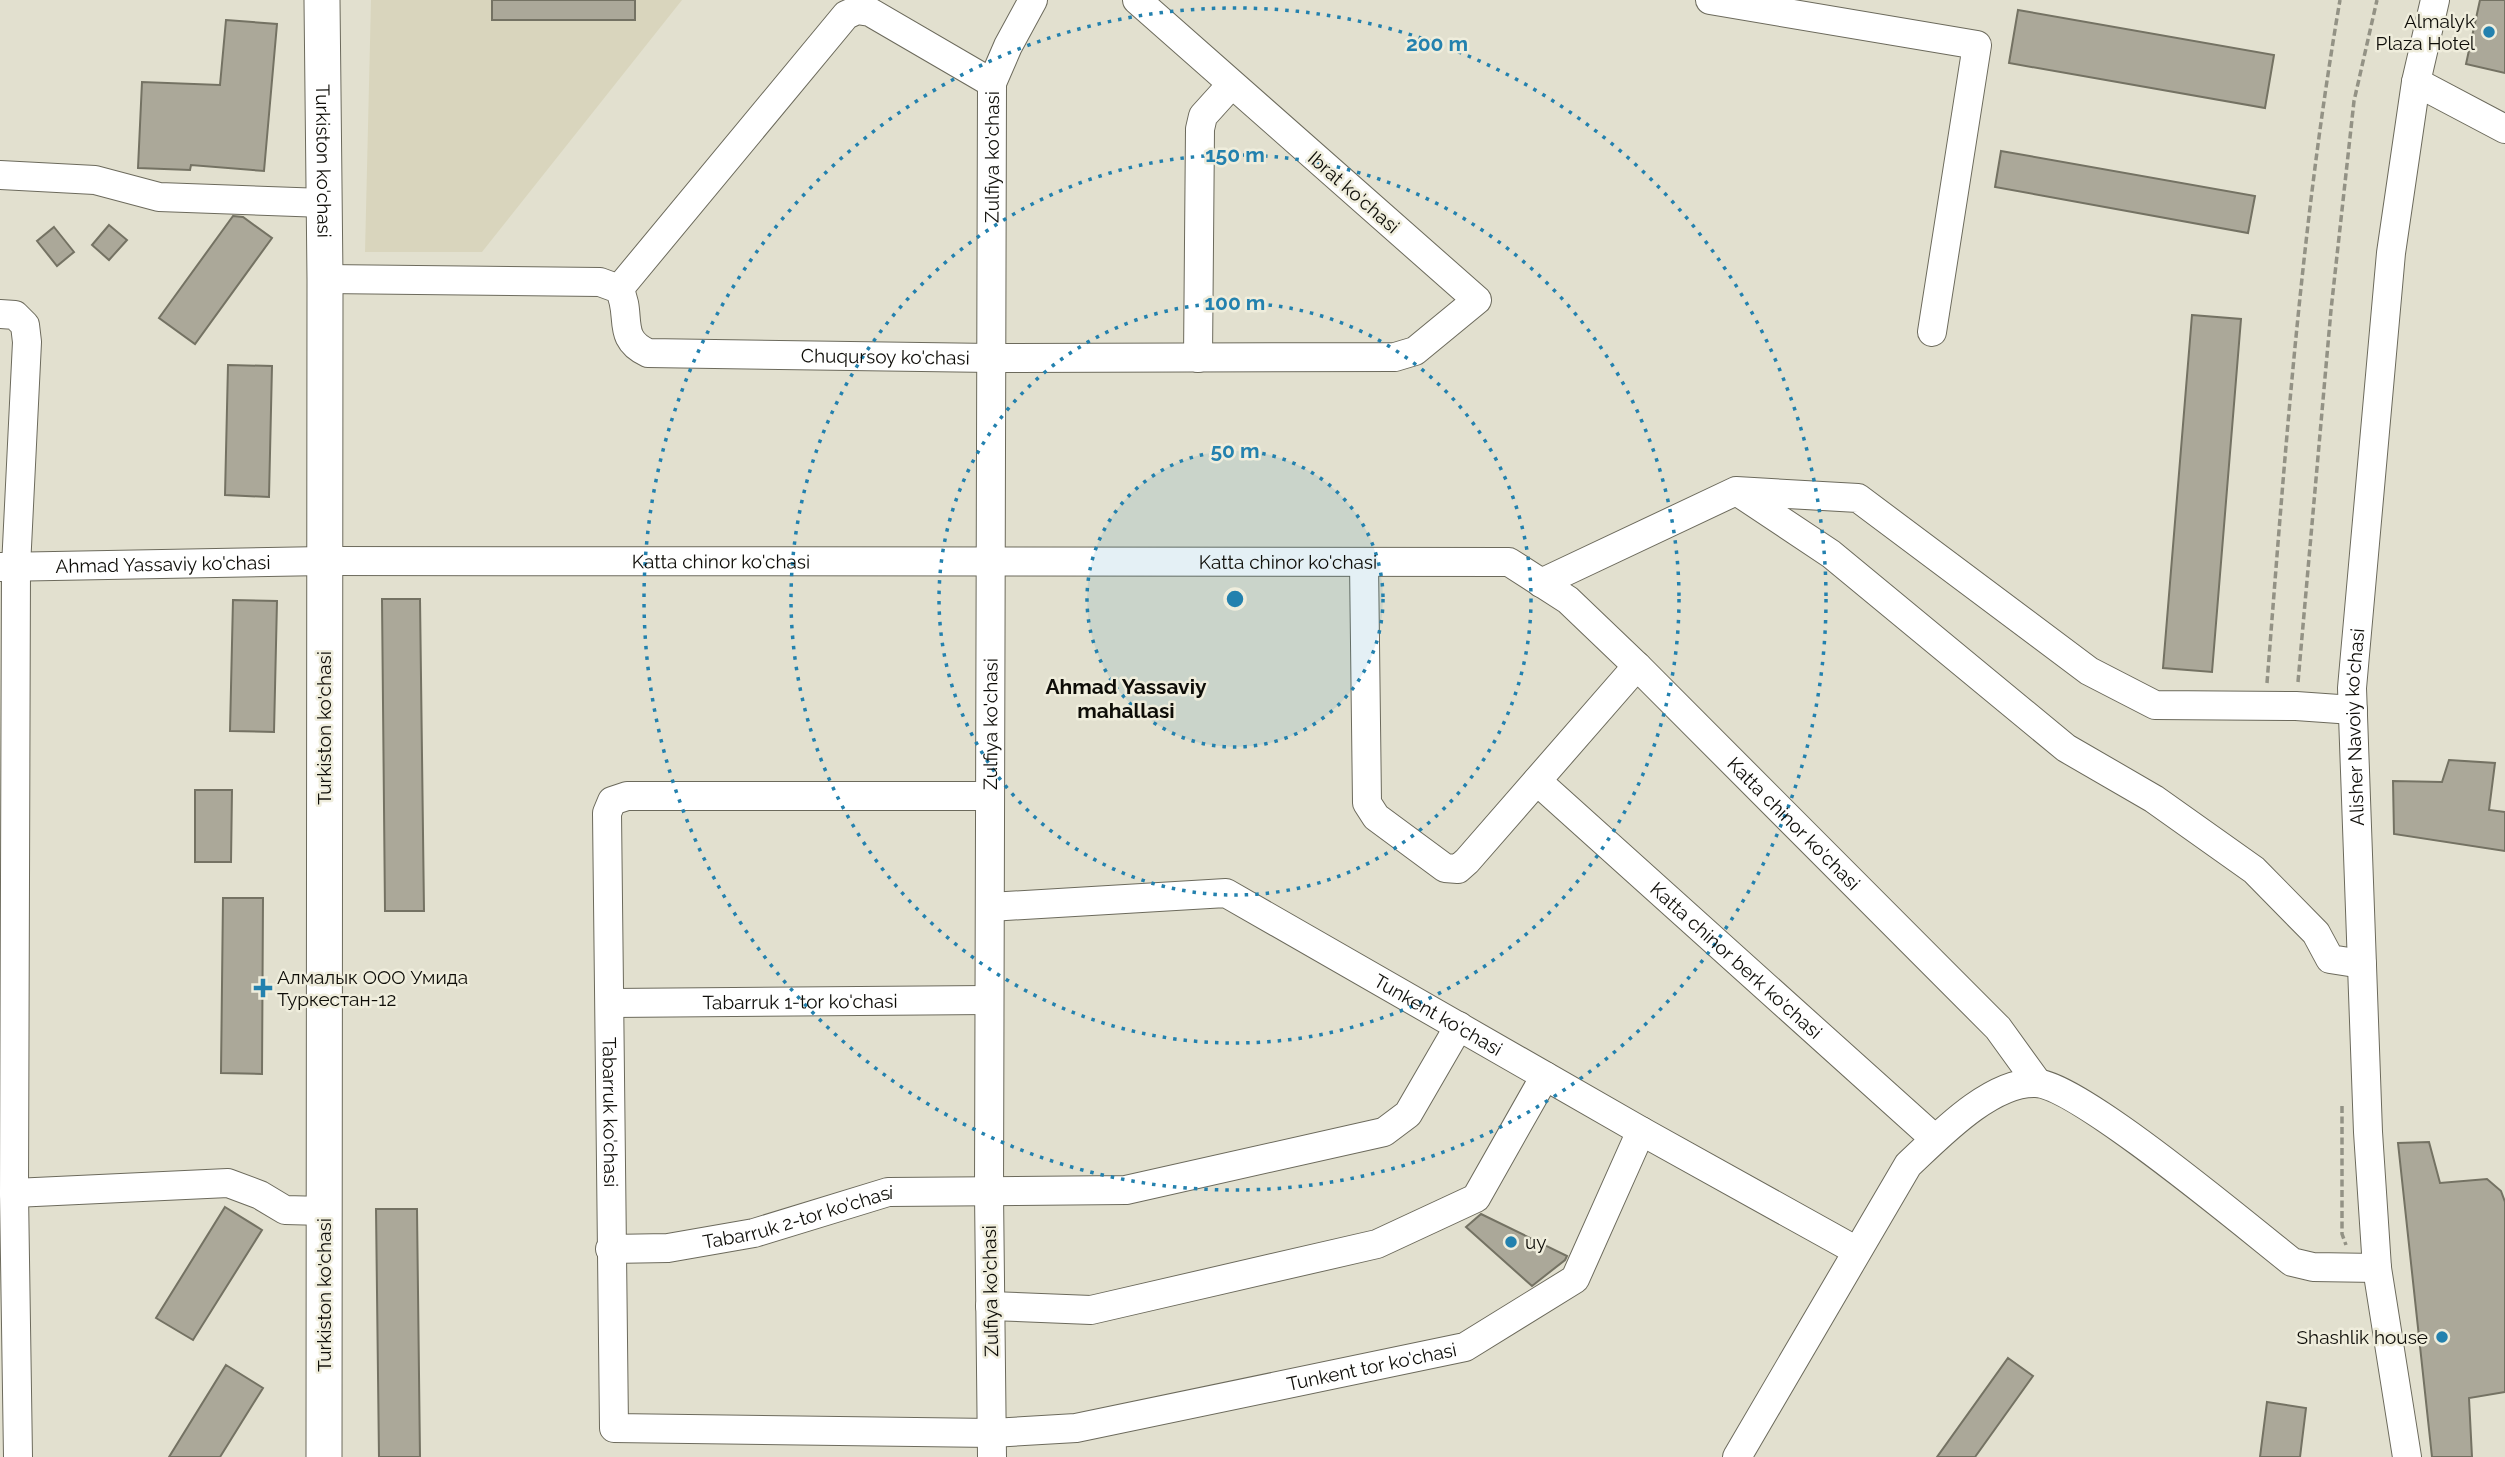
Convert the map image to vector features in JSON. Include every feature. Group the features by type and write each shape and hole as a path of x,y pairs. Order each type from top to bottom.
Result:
{"main road":[{"name":"Turkiston ko'chasi","path":"322,0 325,279 324,1457"}],"street":[{"name":"Zulfiya ko'chasi","path":"992,1445 989,1000 992,83 1007,46 1033,0"},
{"name":"Ibrat ko'chasi","path":"1137,0 1477,300"},
{"path":"1710,0 1978,45 1932,332"},
{"name":"Alisher Navoiy ko'chasi","path":"2407,1457 2377,1268 2368,1132 2352,688 2391,253 2416,82 2435,0"},
{"path":"325,279 600,282 619,289 846,15 858,10 870,12 992,83"},
{"path":"2416,82 2505,129"},
{"path":"1198,358 1200,129 1203,116 1231,85"},
{"path":"0,175 95,180 159,197 324,203"},
{"name":"Chuqursoy ko'chasi","path":"619,289 625,299 627,334 634,346 648,352 992,358 1395,357 1415,351 1477,300"},
{"path":"0,314 15,315 24,325 27,342 8,567 14,1194 8,1311 18,1457"},
{"path":"1736,491 1831,554 2066,748 2154,799 2254,870 2316,933 2330,959 2362,964"},
{"path":"1541,583 1736,491 1858,498 2090,671 2155,705 2296,706 2353,710"},
{"name":"Katta chinor ko'chasi","path":"324,561 1509,562 1568,600 1637,666 1998,1028 2037,1082"},
{"name":"Ahmad Yassaviy ko'chasi","path":"8,567 324,561"},
{"path":"1364,563 1367,803 1376,817 1445,868 1458,869 1637,666"},
{"name":"Katta chinor berk ko'chasi","path":"1538,781 1936,1139"},
{"name":"Tabarruk ko'chasi","path":"990,796 627,796 612,801 607,813 614,1428 992,1445"},
{"name":"Tunkent ko'chasi","path":"990,907 1226,893 1641,1131 1857,1251"},
{"name":"Tabarruk 1-tor ko'chasi","path":"611,1003 989,1000"},
{"name":"Tabarruk 2-tor ko'chasi","path":"610,1249 668,1248 754,1233 888,1192 1126,1191 1384,1132 1408,1114 1459,1026"},
{"path":"990,1306 1091,1310 1377,1244 1476,1198 1545,1076"},
{"path":"1737,1457 1908,1165 1989,1097 2015,1085 2037,1082 2062,1092 2113,1124 2292,1262 2313,1266 2377,1268"},
{"name":"Tunkent tor ko'chasi","path":"992,1445 1465,1347 1575,1279 1641,1131"},
{"path":"14,1194 228,1183 260,1195 285,1210 324,1211"}],"path":[{"path":"2265,706 2298,306 2317,131 2340,0"},
{"path":"2296,706 2331,310 2354,101 2377,0"}],"shaded area":[{"path":"371,0 682,0 482,252 365,252"}],"building":[{"path":"492,0 635,0 635,20 492,20"},
{"name":"Almalyk Plaza Hotel","path":"2480,0 2505,0 2505,73 2466,64"},
{"path":"2018,10 2274,55 2265,108 2009,63"},
{"path":"226,20 277,24 264,171 191,165 190,170 138,168 142,82 220,85"},
{"path":"2001,151 2255,196 2248,233 1995,187"},
{"path":"233,216 243,217 272,238 195,344 159,318"},
{"path":"109,225 127,240 109,260 92,245"},
{"path":"54,227 74,252 57,266 37,241"},
{"path":"2192,315 2241,319 2212,672 2163,668"},
{"path":"228,365 272,366 269,497 225,495"},
{"path":"382,599 420,599 424,911 385,911"},
{"path":"233,600 277,601 274,732 230,731"},
{"path":"2449,760 2495,763 2489,810 2505,812 2505,851 2394,834 2393,781 2442,782"},
{"path":"195,790 232,790 231,862 195,862"},
{"path":"223,898 263,898 262,1074 221,1073"},
{"path":"2429,1142 2440,1183 2487,1179 2501,1191 2505,1202 2505,1392 2469,1398 2472,1457 2432,1457 2398,1143"},
{"path":"225,1207 262,1230 193,1340 156,1318"},
{"path":"376,1209 417,1209 420,1457 379,1457"},
{"name":"uy","path":"1481,1214 1567,1256 1565,1260 1532,1286 1466,1227"},
{"path":"2008,1358 2033,1376 1975,1457 1937,1457"},
{"path":"226,1365 263,1388 220,1457 169,1457"},
{"path":"2267,1402 2306,1408 2300,1457 2260,1457"}],"place":[{"name":"Almalyk Plaza Hotel","path":"2489,32"},
{"name":"Алмалык ООО Умида Туркестан-12","path":"263,988"},
{"name":"uy","path":"1511,1242"},
{"name":"Shashlik house","path":"2442,1337"}],"district":[{"name":"Ahmad Yassaviy mahallasi","path":"1126,699"}]}
